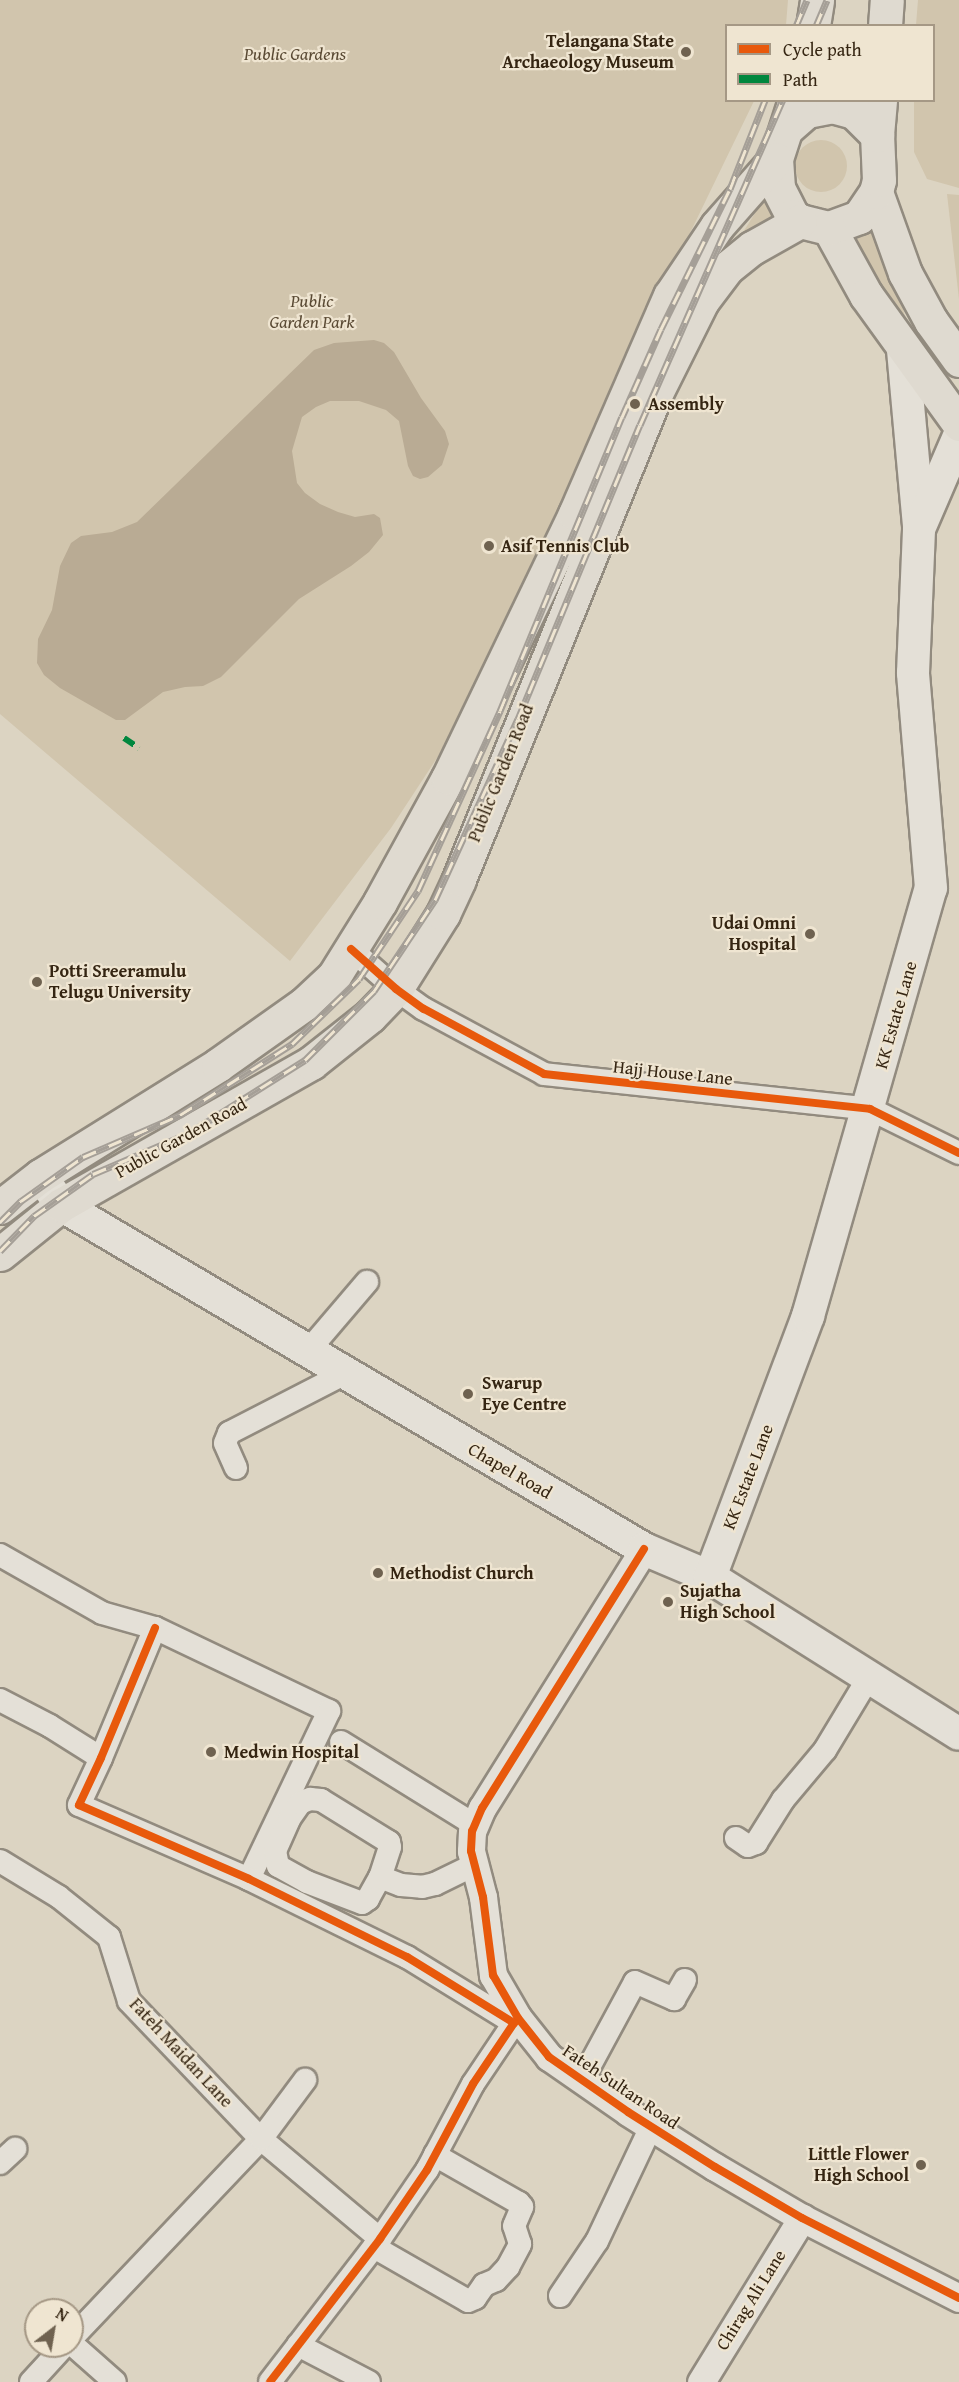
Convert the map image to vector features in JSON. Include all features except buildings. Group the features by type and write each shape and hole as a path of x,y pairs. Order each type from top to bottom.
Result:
{"main road":[{"path":"813,24 818,0"},
{"path":"885,24 887,0"},
{"path":"785,129 778,188 792,216 815,225 859,217 876,192 879,180 877,135 880,102"},
{"path":"0,1207 40,1176 218,1065 304,1004 334,976 448,778 575,514 670,296 785,129 807,111 832,106 854,112 877,135"},
{"path":"876,192 905,273 931,321 959,360"},
{"path":"815,225 903,350 959,424"},
{"name":"Public Garden Road","path":"0,1254 61,1205 311,1063 370,1016 396,989 442,914 459,879 656,393 702,300 735,261 752,248 815,225"},
{"path":"903,350 919,529"},
{"name":"KK Estate Lane","path":"710,1577 808,1316 870,1108 931,888 913,673 919,529 959,436"},
{"path":"40,1176 61,1205"},
{"name":"Chapel Road","path":"61,1205 344,1374 645,1549 710,1577 959,1734"}],"street":[{"name":"Hajj House Lane","path":"351,949 396,989 424,1009 543,1074 870,1108 959,1153"},
{"path":"308,1351 367,1282"},
{"path":"236,1468 225,1443 229,1433 344,1374"},
{"name":"Fateh Sultan Road","path":"645,1549 488,1798 475,1825 471,1851 483,1897 493,1975 516,2021 549,2057 582,2080 651,2127 802,2218 959,2298"},
{"path":"0,1555 102,1613 155,1628 329,1711 249,1879"},
{"path":"155,1628 79,1805 249,1879 407,1956 516,2021 473,2084 435,2155 377,2243 270,2382"},
{"path":"736,1838 748,1846 756,1843 783,1800 825,1750 869,1677"},
{"path":"0,1700 50,1726 101,1758"},
{"path":"341,1742 475,1825"},
{"path":"310,1799 321,1800 383,1837 390,1847 380,1877 368,1899 362,1903 307,1882 278,1866 275,1851 289,1819 300,1803 310,1799"},
{"name":"Fateh Maidan Lane","path":"0,1861 58,1897 109,1937 129,2001 261,2139 377,2243 468,2301 475,2298 484,2285 496,2280 508,2267 520,2244 514,2226 522,2207 519,2203 435,2155"},
{"path":"380,1877 401,1885 422,1887 435,1884 474,1865"},
{"path":"582,2080 635,1982 674,2000 686,1980"},
{"path":"84,2325 261,2139 305,2080"},
{"path":"560,2296 597,2241 651,2127"},
{"name":"Chirag Ali Lane","path":"701,2382 802,2218"},
{"path":"298,2345 369,2382"},
{"path":"84,2355 115,2382"},
{"path":"31,2382 53,2358"}],"green space":[{"name":"Public Garden Park","path":"0,0 788,0 786,24 725,24 725,102 754,102 675,264 477,697 391,828 290,961 0,714"},
{"path":"918,0 959,0 959,188 927,179 914,152 914,102 935,102 935,24 916,24"},
{"path":"821,140 835,144 843,152 847,166 843,180 835,188 821,192 807,188 799,180 795,166 799,152 807,144"},
{"path":"767,194 781,225 735,245"},
{"path":"947,194 959,195 959,299"},
{"path":"878,221 907,323 848,236"}],"shaded area":[{"path":"374,340 384,343 394,352 421,398 445,431 449,444 442,465 428,477 420,479 413,476 408,466 399,421 386,410 359,401 330,401 302,417 292,451 297,483 305,493 320,504 338,512 355,517 374,514 380,518 383,535 369,552 299,599 221,677 203,686 163,692 125,720 116,720 60,688 44,675 37,663 38,639 52,610 60,566 71,543 81,536 112,532 137,522 314,350 334,343"}],"railway":[{"path":"797,24 807,0"},
{"path":"817,24 827,0"},
{"path":"0,1222 21,1201 83,1157 180,1115 292,1044 359,979 418,891 500,711 622,417 661,329 730,189 764,102"},
{"path":"0,1251 34,1216 93,1174 189,1133 305,1060 374,991 435,900 518,719 640,425 782,102"}],"marked path":[{"path":"124,738 139,748"}],"cycle path":[{"path":"351,949 396,989 424,1009 544,1074 870,1109 959,1153"},
{"path":"644,1549 482,1808 472,1831 471,1851 483,1897 493,1975 518,2018 549,2057 628,2112 802,2218 959,2298"},
{"path":"155,1628 79,1805 249,1879 407,1957 514,2023 473,2084 427,2170 380,2239 270,2382"}],"place":[{"name":"Telangana State Archaeology Museum","path":"686,52"},
{"name":"Assembly","path":"635,404"},
{"name":"Asif Tennis Club","path":"489,546"},
{"name":"Udai Omni Hospital","path":"810,934"},
{"name":"Potti Sreeramulu Telugu University","path":"37,982"},
{"name":"Swarup Eye Centre","path":"468,1394"},
{"name":"Methodist Church","path":"378,1573"},
{"name":"Sujatha High School","path":"668,1602"},
{"name":"Medwin Hospital","path":"211,1752"},
{"name":"Little Flower High School","path":"921,2165"}],"park label":[{"name":"Public Gardens","path":"295,54"}]}
